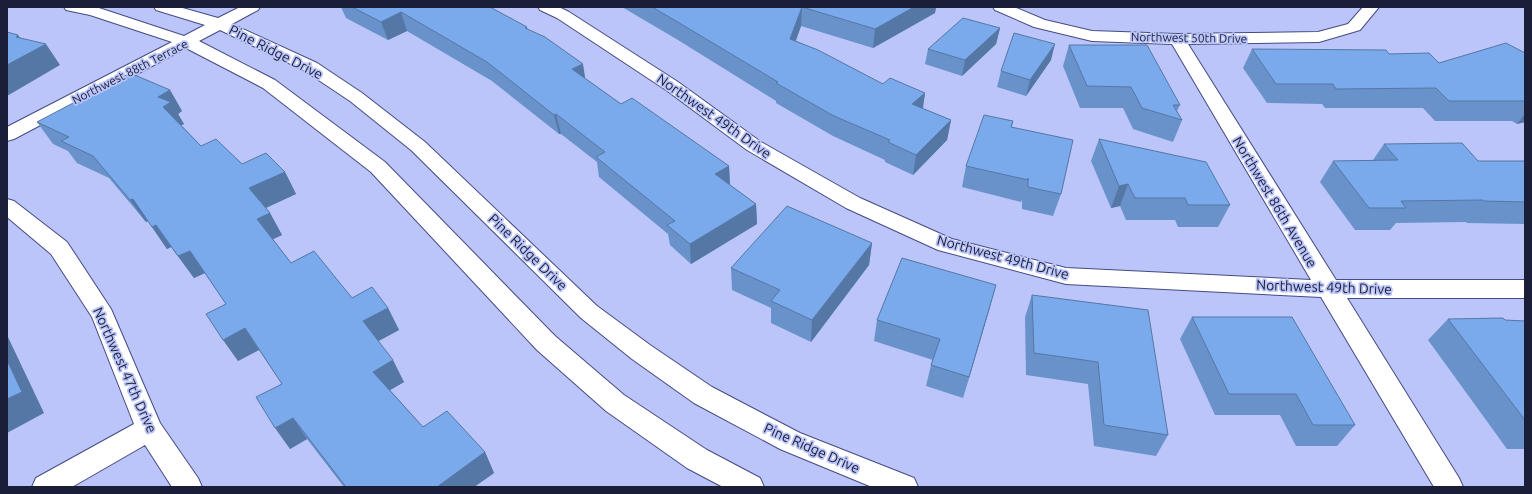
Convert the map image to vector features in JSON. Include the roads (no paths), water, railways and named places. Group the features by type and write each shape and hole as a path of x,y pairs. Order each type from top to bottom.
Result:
{"street":[{"path":"72,7 93,11 187,42 269,84 378,167 546,343 615,403 698,459 750,487"},
{"name":"Pine Ridge Drive","path":"162,7 220,24 311,67 356,97 418,146 589,312 641,352 703,395 790,442 904,487"},
{"name":"Northwest 88th Terrace","path":"7,135 252,7"},
{"name":"Northwest 49th Drive","path":"546,7 563,15 672,86 754,146 853,203 946,245 1066,276 1328,289 1525,289"},
{"name":"Northwest 50th Drive","path":"1001,7 1040,24 1092,36 1177,39 1319,38 1354,27 1371,7"},
{"name":"Northwest 86th Avenue","path":"1177,39 1449,487"},
{"name":"Northwest 47th Drive","path":"7,206 58,248 103,315 149,429 188,487"},
{"path":"46,487 149,429"}]}
